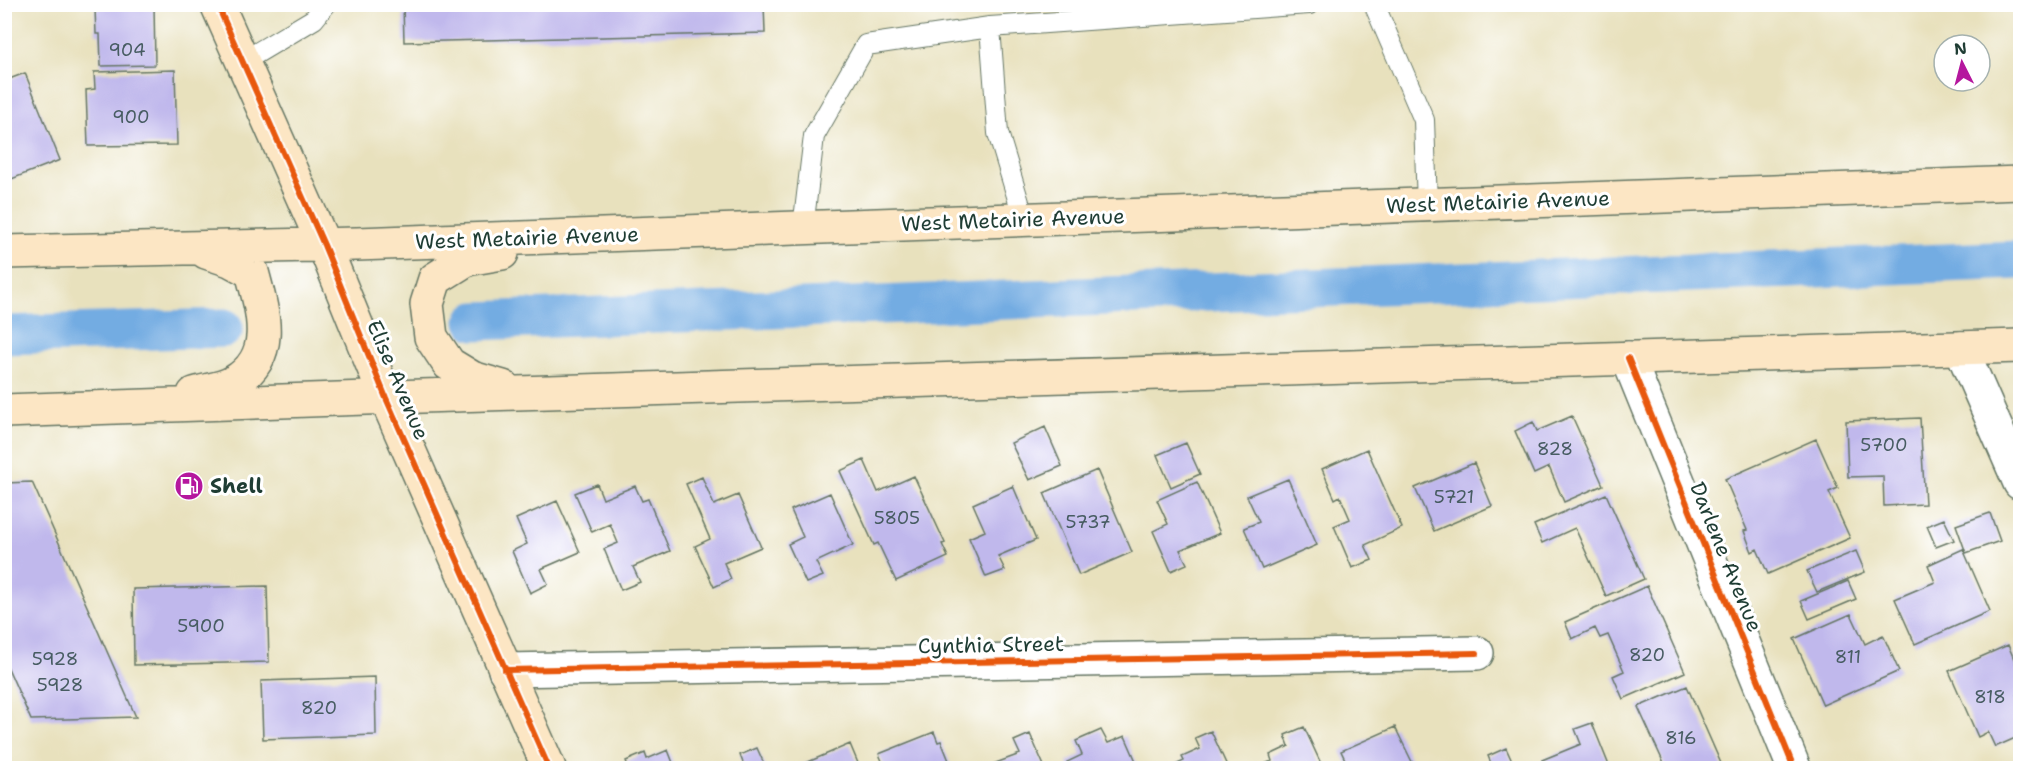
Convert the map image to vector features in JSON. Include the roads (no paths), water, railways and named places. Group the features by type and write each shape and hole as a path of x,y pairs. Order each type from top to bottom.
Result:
{"main road":[{"name":"Elise Avenue","path":"217,4 324,245 386,398 549,768"},
{"name":"West Metairie Avenue","path":"4,252 592,236 2020,183"},
{"path":"522,393 472,378 449,364 431,337 427,304 435,279 467,259 592,236"},
{"path":"152,406 233,382 258,361 264,336 261,303 252,272 230,260 192,248"},
{"path":"4,411 2020,346"}],"street":[{"path":"1962,348 2020,483"},
{"name":"Darlene Avenue","path":"1628,358 1779,736 1794,768"},
{"name":"Cynthia Street","path":"505,670 1477,653"}],"lane":[{"path":"242,62 314,19 326,4"},
{"path":"803,228 814,136 866,45 990,27 1309,4"},
{"path":"1374,4 1424,120 1427,205"},
{"path":"990,27 998,133 1024,219"}],"waterway":[{"path":"475,321 2020,260"},
{"path":"4,335 224,328"}],"place":[{"name":"Shell","path":"189,486"}]}
